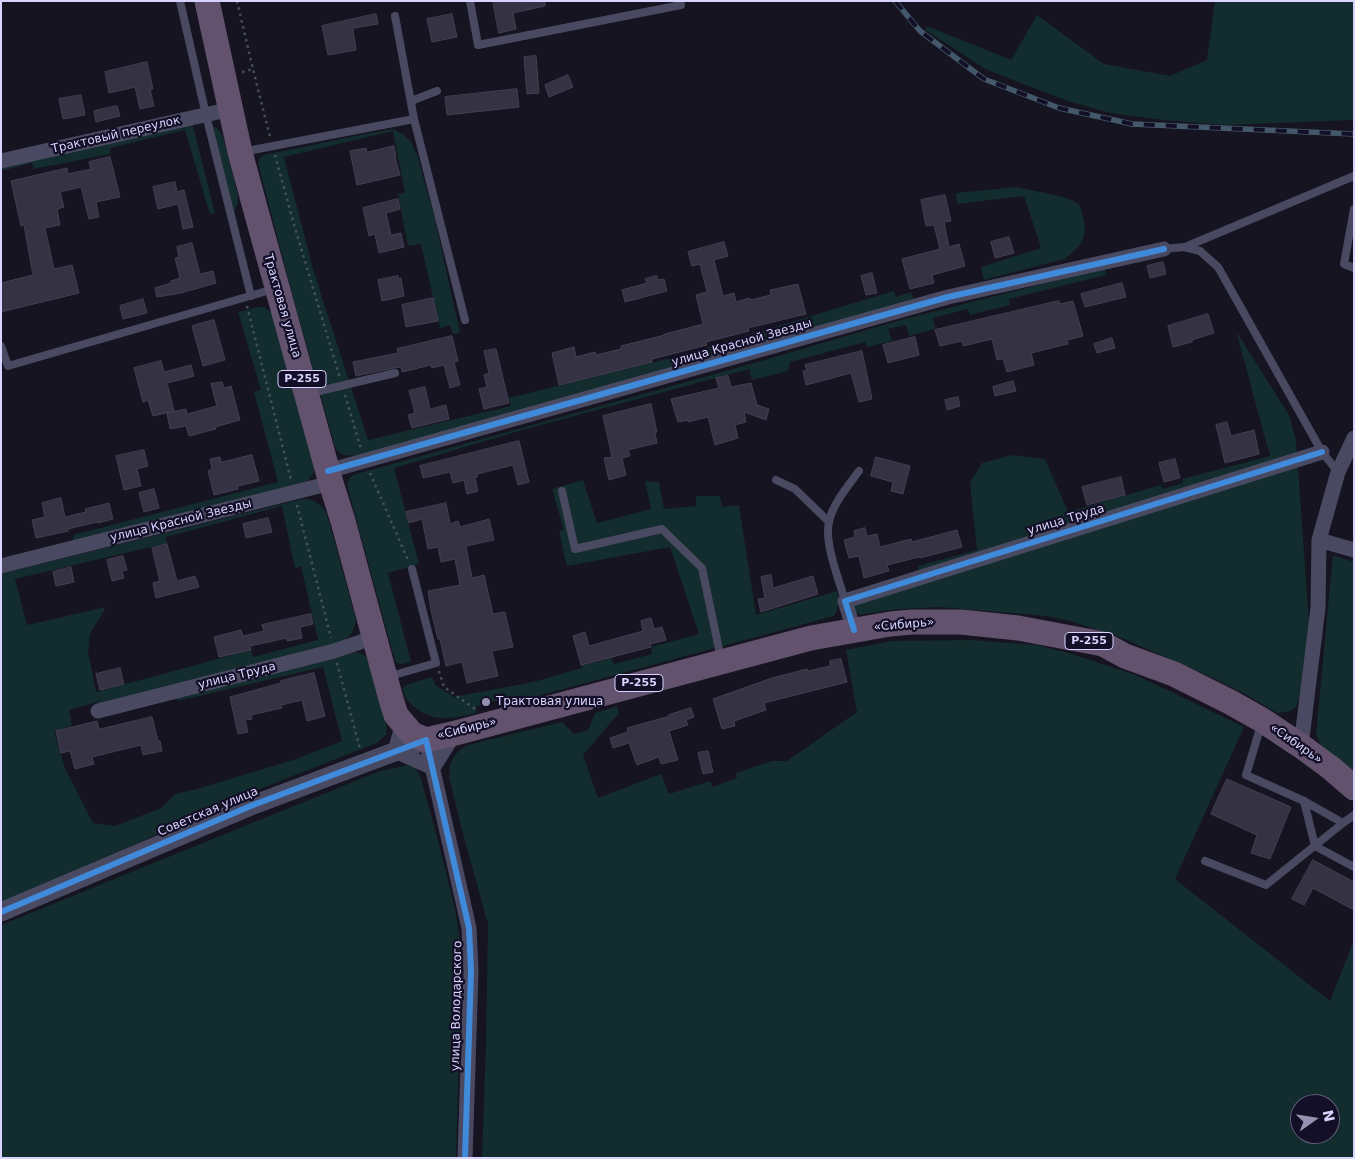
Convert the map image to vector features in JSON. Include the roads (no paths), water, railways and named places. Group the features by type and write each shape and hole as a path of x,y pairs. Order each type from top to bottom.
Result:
{"highway":[{"name":"Трактовая улица","path":"207,1 240,152 276,288 375,637 390,700 396,715 412,734 426,740"},
{"name":"«Сибирь»","path":"426,740 811,638 912,622 961,622 1018,628 1103,644 1125,656 1174,674 1262,720 1331,768 1354,788"}],"street":[{"name":"Трактовый переулок","path":"1,161 231,109"},
{"name":"улица Красной Звезды","path":"1,566 294,493 364,461 948,297 1164,249"},
{"path":"1301,746 1318,608 1320,540 1338,472 1354,438"},
{"name":"улица Труда","path":"845,602 1322,452"},
{"path":"1320,540 1354,550"},
{"path":"845,602 854,630"},
{"name":"улица Труда","path":"98,711 334,651 375,637"},
{"path":"403,723 395,751 432,768 455,733"},
{"name":"Советская улица","path":"1,912 253,805 426,740"},
{"name":"улица Володарского","path":"426,740 469,928 471,971 465,1158"}],"lane":[{"path":"180,1 248,297"},
{"path":"470,1 478,45 681,5"},
{"path":"395,16 414,119 464,320"},
{"path":"411,101 437,92"},
{"path":"240,152 414,119"},
{"path":"1164,249 1184,247 1354,176"},
{"path":"1354,209 1344,264 1354,268"},
{"path":"1184,247 1200,251 1218,267 1322,452 1338,472"},
{"path":"1,346 8,366 276,288"},
{"path":"306,394 395,373"},
{"path":"845,602 829,547 829,522 839,498 859,470"},
{"path":"776,480 795,489 829,522"},
{"path":"562,491 575,548 662,529 702,568 721,661"},
{"path":"385,678 436,663 412,569"},
{"path":"1262,720 1246,775 1304,801 1343,823"},
{"path":"1304,801 1315,846 1354,868"},
{"path":"1205,861 1266,885 1354,816"}],"railway":[{"path":"895,1 920,31 984,79 1059,108 1132,124 1354,134"}],"place":[{"name":"Трактовая улица","path":"486,702"}]}
